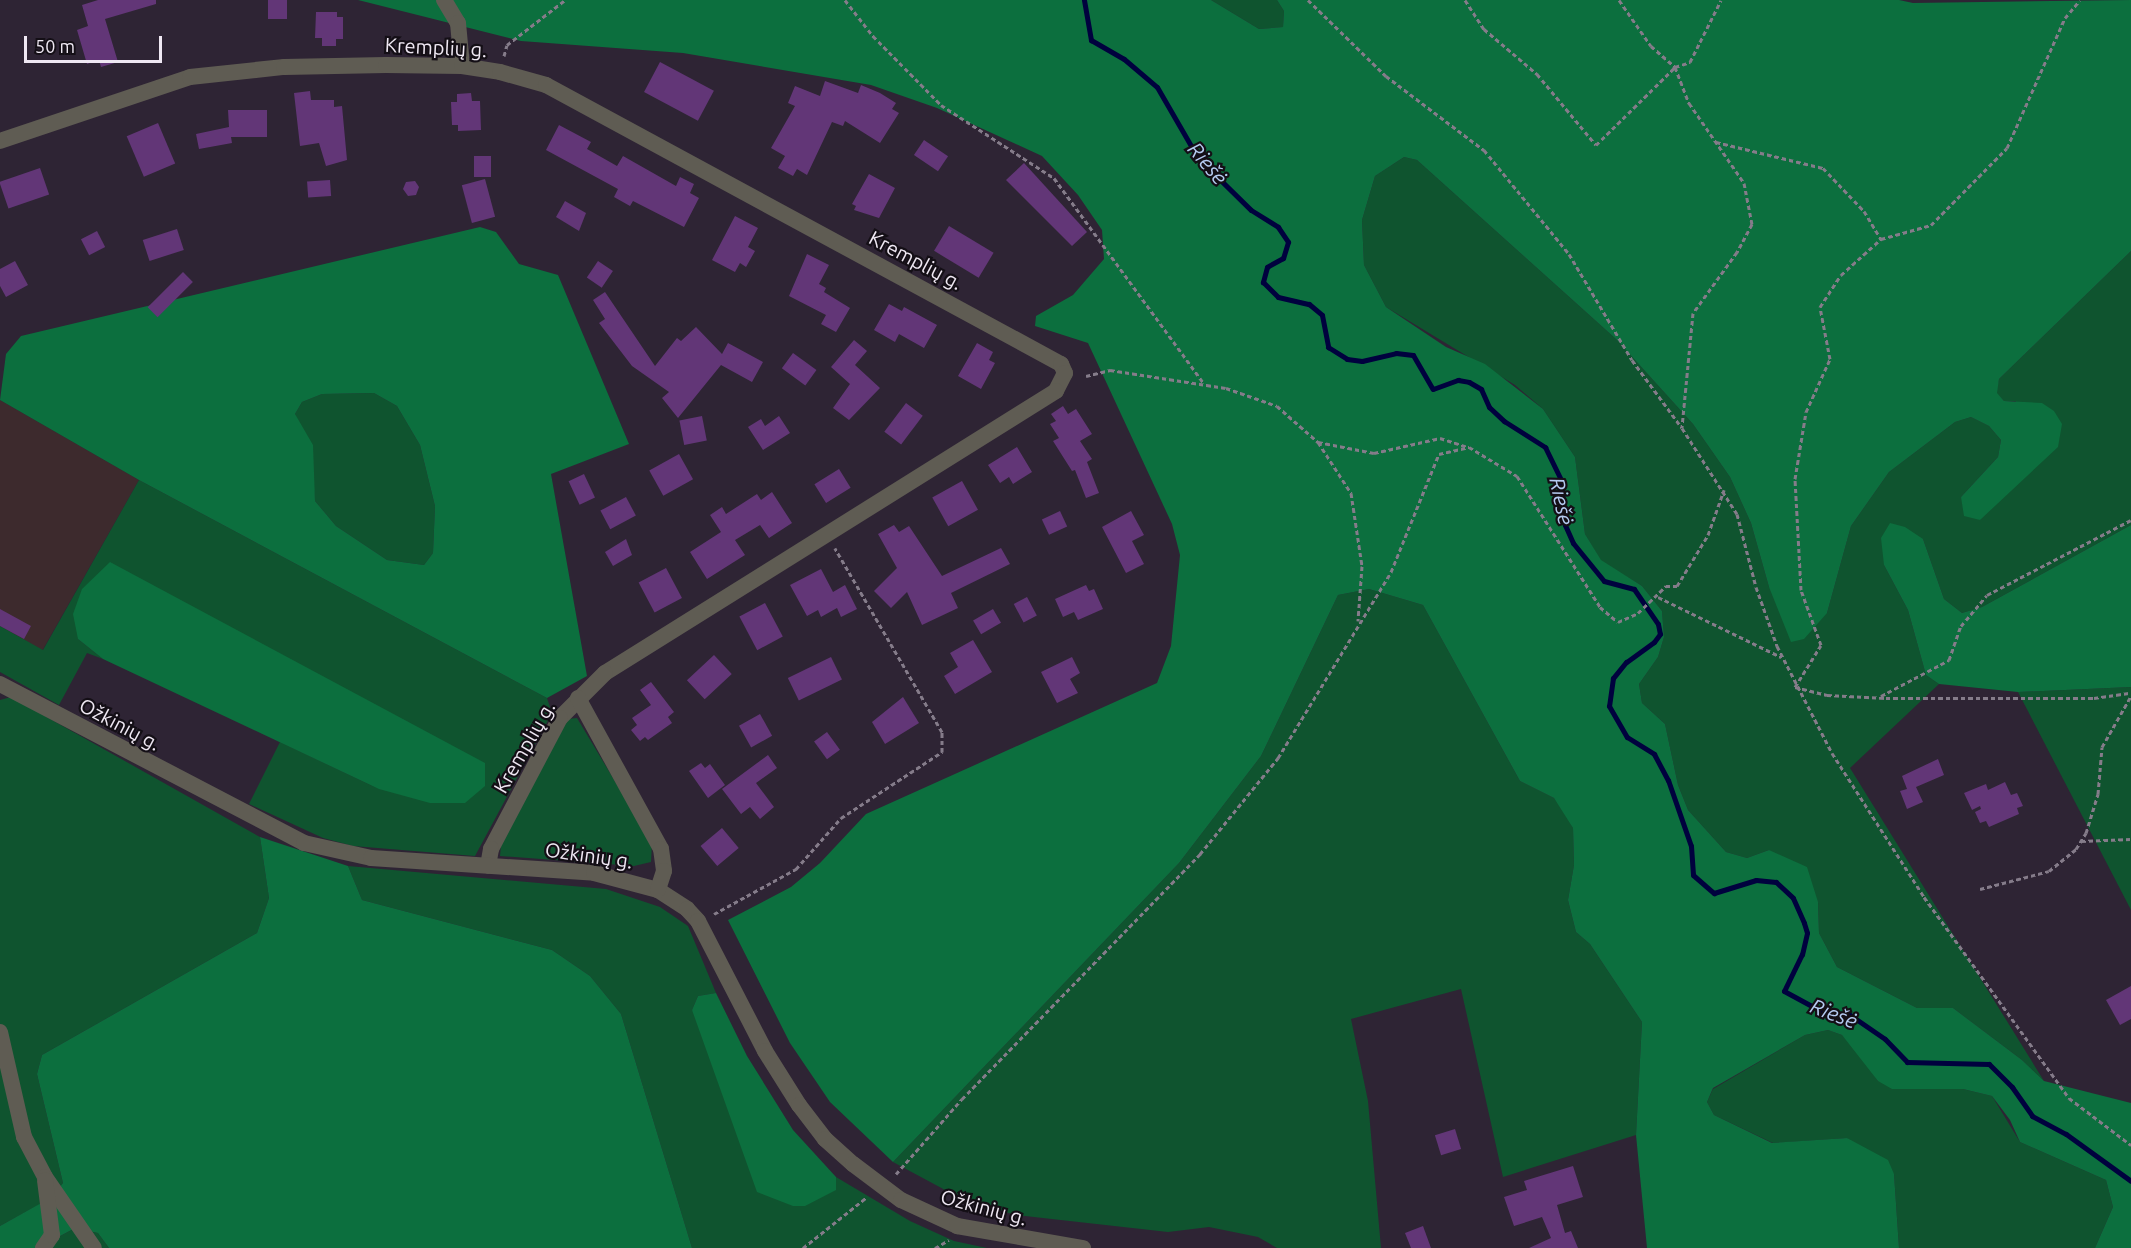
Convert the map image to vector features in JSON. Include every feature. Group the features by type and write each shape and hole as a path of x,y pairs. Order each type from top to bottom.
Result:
{"street":[{"path":"444,0 458,23 462,66"},
{"name":"Kremplių g.","path":"0,141 190,77 284,67 462,66 500,72 546,85 1061,364 1065,373 1056,391 605,673 560,718 491,849 488,866"},
{"name":"Ožkinių g.","path":"0,684 304,843 370,858 594,873 658,890 687,909 698,921 765,1052 799,1105 825,1138 880,1186 957,1226 1083,1248"},
{"path":"578,698 661,849 664,871 658,890"},
{"path":"0,1032 24,1137 45,1177 94,1248"},
{"path":"43,1248 52,1234 45,1177"}],"path":[{"path":"500,72 507,45 565,0"},
{"path":"845,0 873,36 941,105 1054,178 1203,382"},
{"path":"1308,0 1386,76 1484,150 1569,254 1632,360 1724,490 1737,514 1756,587 1796,687 1924,897 2069,1098 2131,1145"},
{"path":"1465,0 1484,29 1537,74 1596,145 1675,67 1690,62 1721,0"},
{"path":"1619,0 1651,46 1675,67 1689,103 1744,183 1752,224 1737,252 1693,314 1682,428"},
{"path":"1796,687 1821,645 1801,590 1795,479 1806,412 1830,359 1820,307 1841,274 1881,239 1931,225 2007,148 2065,18 2080,0"},
{"path":"1716,142 1823,168 1864,211 1881,239"},
{"path":"1086,376 1110,370 1203,382 1277,406 1318,442 1351,493 1362,566 1358,624"},
{"path":"1318,442 1374,453 1440,438 1469,447 1517,476 1600,607 1618,622 1638,613 1658,597 1666,586 1677,586 1708,534 1724,490"},
{"path":"803,1248 896,1174 962,1099 1200,854 1278,758 1391,572 1438,454 1469,447"},
{"path":"1880,697 1950,660 1961,626 1987,595 2131,520"},
{"path":"698,921 796,869 841,818 942,752 942,732 826,534"},
{"path":"1658,597 1783,658"},
{"path":"1796,687 1827,695 1880,697 2036,699 2131,694"},
{"path":"1980,889 2060,866 2081,840 2098,794 2103,747 2131,694"},
{"path":"2081,840 2131,839"}],"shaded area":[{"path":"0,400 139,480 42,651 0,626"}],"green space":[{"path":"358,0 1211,0 1259,29 1283,27 1284,11 1277,0 1899,0 1913,3 2131,0 2131,251 1999,379 1997,393 2004,401 2042,403 2054,411 2062,424 2058,447 1980,520 1964,516 1961,497 1998,457 2001,440 1989,426 1971,417 1955,422 1889,472 1851,526 1827,613 1804,639 1791,642 1769,587 1751,523 1730,477 1693,424 1616,339 1417,160 1404,157 1375,176 1362,220 1364,265 1386,307 1446,347 1485,364 1543,409 1575,457 1585,534 1601,560 1642,586 1662,611 1664,637 1658,657 1639,684 1642,703 1665,724 1678,785 1688,810 1726,852 1747,858 1769,850 1807,867 1818,902 1819,933 1837,967 1917,1008 1953,1008 2022,1060 2044,1081 2131,1103 2131,1248 2095,1248 2113,1207 2106,1180 2020,1142 2010,1120 1992,1096 1963,1089 1892,1089 1878,1081 1842,1035 1828,1030 1805,1035 1713,1088 1707,1102 1714,1115 1772,1143 1847,1138 1888,1160 1894,1174 1899,1248 1647,1248 1636,1135 1642,1022 1590,944 1576,932 1568,900 1574,865 1573,828 1554,798 1520,781 1423,605 1369,589 1338,595 1261,756 1179,863 893,1162 830,1102 790,1043 728,920 791,887 820,863 866,814 1157,683 1171,646 1180,555 1172,524 1088,343 1035,326 1036,316 1073,295 1104,259 1102,230 1078,195 1042,156 937,108 871,85 683,53 521,41"},
{"path":"1211,0 1277,0 1284,11 1283,27 1259,29"},
{"path":"1404,157 1417,160 1616,339 1693,424 1730,477 1751,523 1769,587 1827,613 1851,526 1889,472 1955,422 1971,417 1989,426 2001,440 1998,457 1961,497 1980,520 2016,401 2004,401 1996,393 1999,379 2131,251 2131,525 1982,607 1962,613 1944,599 1923,539 1884,565 1908,610 1926,675 1939,684 1850,768 2044,1081 2022,1060 1953,1008 1917,1008 1837,967 1819,933 1818,902 1769,850 1747,858 1726,852 1688,810 1678,785 1665,724 1642,703 1639,684 1658,657 1664,637 1662,611 1642,586 1601,561 1585,534 1575,457 1543,409 1515,385 1386,307 1364,265 1362,220 1375,176"},
{"path":"480,227 496,232 519,264 558,275 629,444 551,474 587,676 547,698 139,480 0,400 6,354 21,336","holes":["374,393 397,406 420,445 435,506 433,553 424,565 387,560 336,526 315,501 313,445 295,414 302,402 322,394"]},
{"path":"374,393 397,406 420,445 435,506 433,553 424,565 387,560 336,526 315,501 313,479 295,414 302,402 322,394"},
{"path":"139,480 547,698 552,713 475,856 353,846 323,838 249,804 280,742 379,789 78,639 103,659 87,653 59,705 0,672 0,626 43,650"},
{"path":"1890,523 1905,527 1923,539 1944,599 1962,613 1982,607 2131,525 2131,687 2018,692 1939,684 1926,675 1908,610 1884,565 1881,538"},
{"path":"110,562 485,763 485,786 465,803 430,803 379,789 103,659 78,639 73,614 82,589"},
{"path":"1369,589 1423,605 1520,781 1554,798 1566,812 1573,828 1574,865 1568,900 1576,932 1590,944 1642,1022 1636,1135 1503,1177 1461,989 1351,1019 1368,1101 1381,1248 1277,1248 1258,1237 1209,1227 1168,1232 1015,1215 960,1198 893,1162 1179,863 1261,756 1338,595"},
{"path":"2131,687 2131,910 2018,692"},
{"path":"11,697 260,837 269,898 257,933 42,1055 37,1074 63,1183 53,1197 0,1226 0,700"},
{"path":"577,718 652,843 651,862 634,866 500,856 501,844 568,719"},
{"path":"260,837 348,866 362,900 552,950 590,976 621,1014 692,1248 109,1248 98,1233 75,1228 38,1248 0,1248 0,1226 52,1197 63,1183 37,1074 42,1055 257,933 269,898"},
{"path":"348,866 606,889 660,907 688,926 716,993 698,996 692,1010 836,1190 836,1177 910,1221 954,1241 987,1248 692,1248 621,1014 590,976 552,950 362,900"},
{"path":"716,993 747,1056 793,1130 836,1177 836,1190 805,1206 793,1206 757,1192 692,1010 698,996"},
{"path":"1828,1030 1842,1035 1857,1049 1878,1081 1963,1089 1992,1096 2020,1142 2106,1180 2113,1207 2095,1248 1899,1248 1894,1174 1847,1138 1773,1143 1714,1115 1707,1102 1713,1089 1805,1035"},
{"path":"75,1228 98,1233 109,1248 38,1248"}],"building":[{"path":"98,0 156,0 156,4 105,19 118,62 101,67 99,60 87,64 77,30 88,26 82,5"},
{"path":"268,0 287,0 287,19 268,19"},
{"path":"316,12 337,12 337,17 343,17 343,39 336,39 336,46 322,46 322,38 315,38"},
{"path":"660,62 714,91 698,121 644,92"},
{"path":"825,81 858,93 861,85 880,93 896,103 892,109 899,113 880,143 845,121 843,126 832,122 807,175 797,169 793,176 778,168 785,156 771,148 795,106 788,103 795,86 820,96"},
{"path":"310,91 311,100 334,100 334,107 342,106 347,160 326,166 319,143 300,146 294,93"},
{"path":"471,93 472,101 480,101 481,130 458,131 458,125 452,125 451,102 457,102 457,94"},
{"path":"228,110 267,110 267,137 231,137 232,143 199,149 196,134 229,127"},
{"path":"158,123 175,164 144,177 127,136"},
{"path":"559,125 591,142 587,149 617,166 623,156 676,186 680,177 694,184 690,193 699,198 684,227 633,201 630,206 614,197 618,189 546,150"},
{"path":"924,140 948,156 938,171 914,155"},
{"path":"474,156 491,156 491,177 474,177"},
{"path":"1024,163 1087,232 1072,246 1006,180"},
{"path":"40,168 49,194 8,208 0,182"},
{"path":"869,174 895,188 879,218 854,210 856,206 852,204"},
{"path":"485,179 495,217 472,223 462,185"},
{"path":"330,180 331,196 308,198 307,182"},
{"path":"415,181 419,187 416,195 408,196 403,189 406,182"},
{"path":"565,201 586,213 579,231 556,217"},
{"path":"735,216 758,228 748,247 755,251 746,267 740,263 735,272 712,260"},
{"path":"949,226 994,253 979,278 934,251"},
{"path":"177,229 184,250 150,261 143,240"},
{"path":"97,231 105,247 89,255 81,239"},
{"path":"807,254 829,265 819,284 826,288 824,292 850,308 836,332 821,324 826,315 789,296"},
{"path":"15,261 28,285 6,297 0,286 0,269"},
{"path":"598,261 613,271 602,288 587,278"},
{"path":"183,272 193,282 158,317 148,307"},
{"path":"605,292 655,366 677,338 681,341 696,327 722,354 728,343 763,362 752,382 721,365 678,418 662,398 669,392 632,366 599,323 605,319 593,300"},
{"path":"889,304 902,311 904,307 937,325 924,348 899,334 895,342 874,330"},
{"path":"854,340 867,351 855,365 880,388 849,420 833,408 850,384 831,367"},
{"path":"977,343 993,352 989,360 995,363 981,389 958,376"},
{"path":"793,353 816,370 805,385 782,368"},
{"path":"906,403 923,416 901,444 884,432"},
{"path":"1063,406 1068,414 1076,409 1092,434 1080,441 1092,459 1087,462 1099,493 1086,498 1075,470 1072,471 1053,441 1059,438 1050,424 1056,421 1051,414"},
{"path":"702,416 707,441 684,445 679,420"},
{"path":"779,416 790,433 763,450 748,427 761,419 765,426"},
{"path":"1017,447 1032,472 1013,484 1009,477 1000,483 988,465"},
{"path":"679,454 693,479 663,496 649,470"},
{"path":"839,469 851,488 826,503 814,484"},
{"path":"584,474 595,498 580,505 569,481"},
{"path":"962,481 978,510 948,526 932,497"},
{"path":"772,492 792,523 769,538 760,525 735,540 745,555 707,579 690,552 721,532 710,515 722,507 726,514 757,494 761,500"},
{"path":"626,497 636,516 610,529 600,511"},
{"path":"1060,511 1067,526 1049,535 1042,519"},
{"path":"1131,511 1144,535 1132,541 1144,564 1126,573 1102,527"},
{"path":"894,525 899,532 909,526 942,576 1001,548 1010,564 951,593 958,608 922,625 907,592 891,608 874,591 897,568 878,534"},
{"path":"626,539 632,555 613,566 605,552"},
{"path":"666,568 682,598 655,613 639,583"},
{"path":"821,569 833,592 845,585 857,609 841,617 837,608 821,617 818,610 807,616 790,585"},
{"path":"1086,585 1089,591 1094,589 1103,609 1078,620 1074,612 1063,617 1055,599"},
{"path":"1027,597 1037,616 1024,623 1014,604"},
{"path":"765,603 783,637 757,650 739,617"},
{"path":"0,609 31,626 24,639 0,626"},
{"path":"993,609 1001,623 981,634 973,620"},
{"path":"973,640 992,672 955,694 944,676 958,667 950,653"},
{"path":"714,655 732,674 705,699 687,680"},
{"path":"831,657 842,679 799,701 788,678"},
{"path":"1072,657 1080,673 1070,679 1078,693 1057,703 1041,672"},
{"path":"651,682 674,712 668,717 672,723 648,740 645,737 640,741 631,730 637,725 632,718 651,705 640,690"},
{"path":"903,697 919,723 885,744 872,722"},
{"path":"760,714 772,736 751,748 739,726"},
{"path":"827,732 840,750 827,759 814,741"},
{"path":"768,755 777,768 756,783 774,807 760,819 750,807 741,814 722,789"},
{"path":"1938,759 1944,775 1916,787 1923,802 1907,809 1900,791 1907,789 1902,776"},
{"path":"701,763 705,768 710,764 725,785 708,798 689,771"},
{"path":"2005,782 2011,795 2017,793 2023,806 2017,808 2019,814 1989,827 1986,821 1980,823 1975,812 1981,809 1980,806 1972,810 1964,793 1986,784 1988,790"},
{"path":"722,828 739,848 717,866 701,846"},
{"path":"2131,986 2131,1019 2120,1025 2106,1000"},
{"path":"1455,1129 1461,1149 1441,1155 1435,1135"},
{"path":"1573,1166 1583,1197 1557,1205 1565,1233 1571,1231 1578,1248 1529,1248 1551,1238 1542,1217 1514,1226 1504,1197 1527,1190 1524,1181"},
{"path":"1423,1226 1431,1248 1411,1248 1405,1233"}],"waterway":[{"name":"Riešė","path":"1084,0 1091,40 1124,59 1157,87 1198,158 1251,210 1278,227 1288,242 1283,258 1267,267 1263,282 1278,297 1309,304 1322,315 1328,347 1347,359 1362,361 1396,353 1413,355 1433,389 1458,380 1469,382 1481,389 1489,407 1504,421 1545,447 1561,480 1565,525 1573,543 1604,581 1634,589 1658,624 1660,634 1654,642 1626,662 1613,678 1609,706 1627,737 1654,754 1668,780 1691,846 1693,875 1714,893 1756,880 1776,882 1793,898 1804,923 1807,933 1802,954 1784,991 1821,1011 1850,1015 1885,1039 1907,1062 1989,1064 2012,1087 2032,1116 2066,1134 2131,1181"}]}
